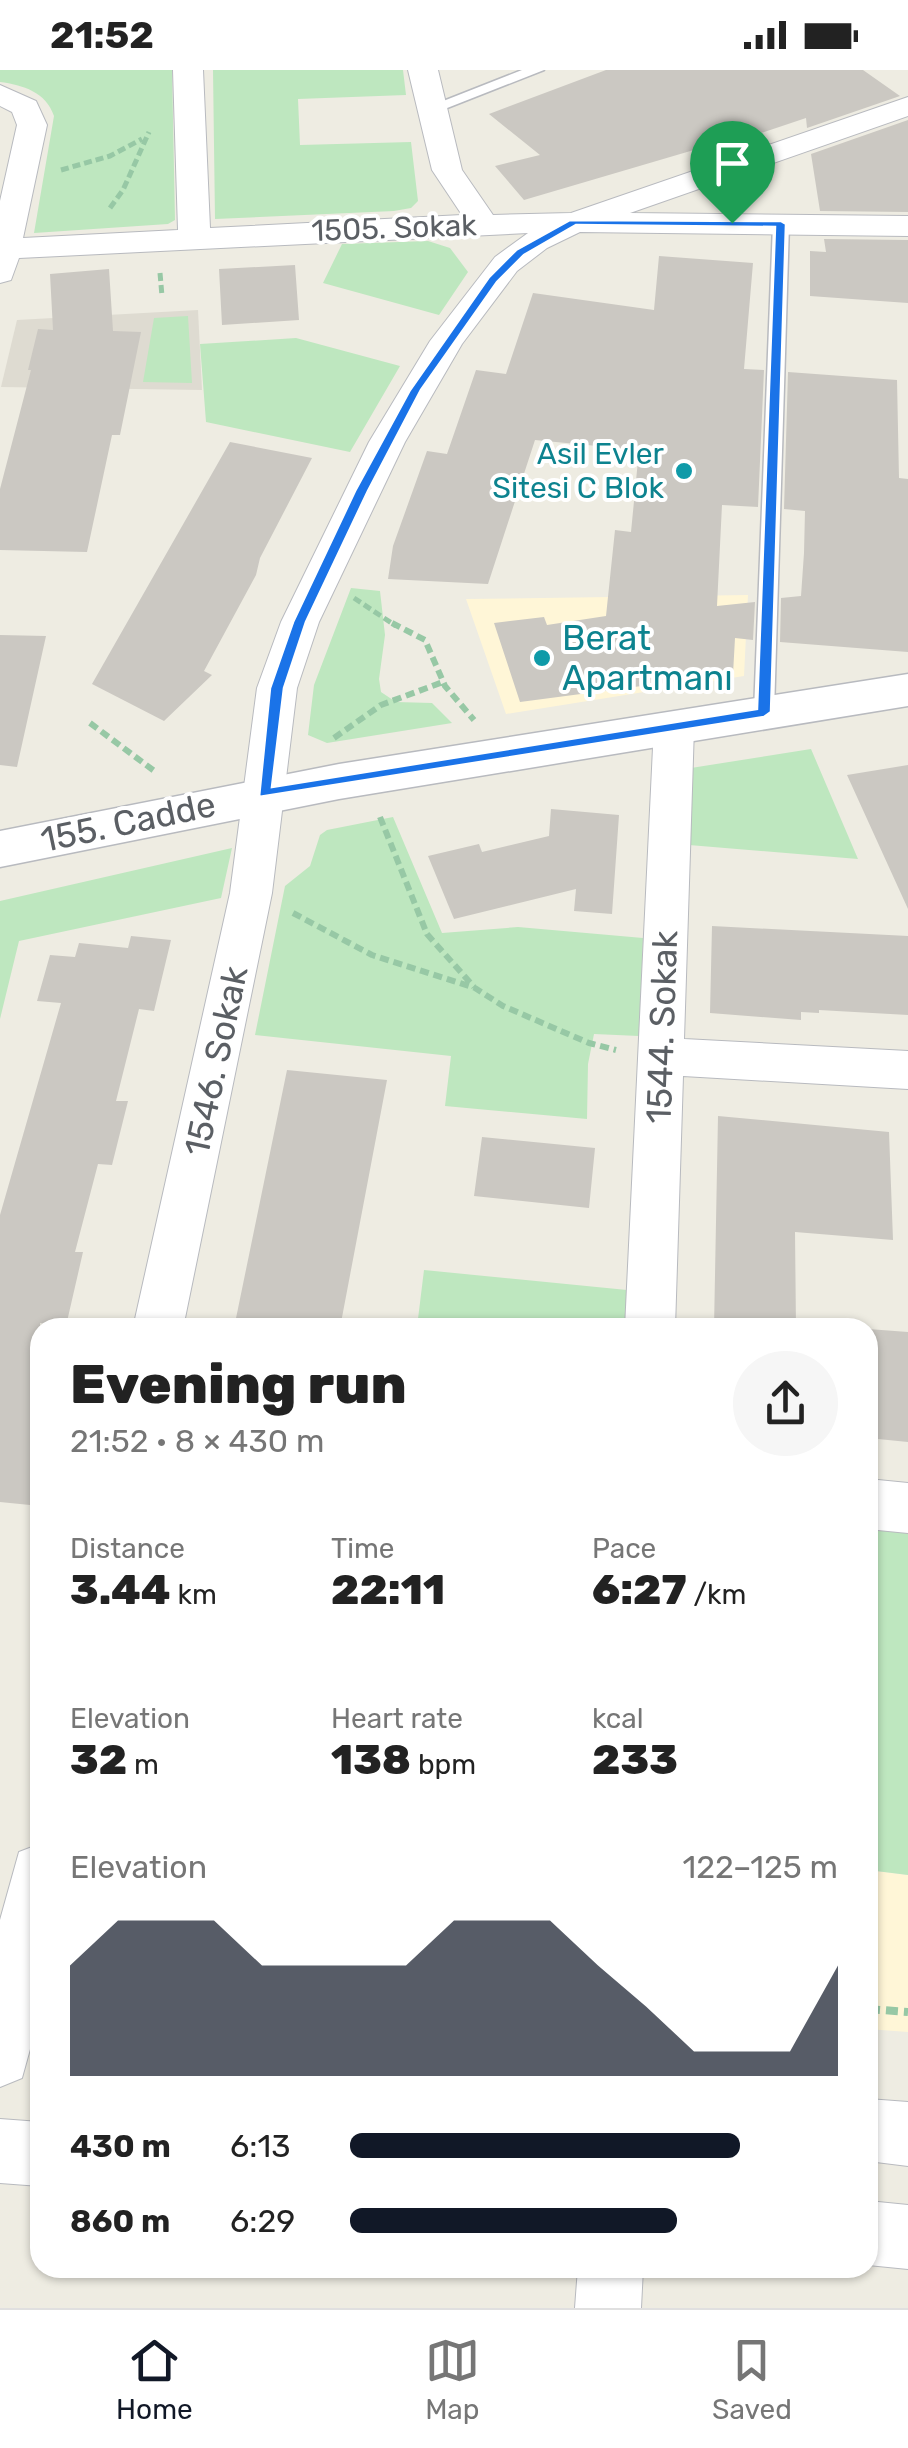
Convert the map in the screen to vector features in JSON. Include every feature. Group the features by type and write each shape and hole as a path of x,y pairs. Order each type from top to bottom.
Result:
{"street":[{"path":"188,70 194,237"},
{"path":"422,70 447,170 484,224"},
{"path":"0,94 17,100 30,116 32,136 2,257"},
{"path":"574,222 908,106"},
{"name":"1546. Sokak","path":"160,1318 241,947 277,688 288,654 386,442 447,340 493,279 520,252 574,222"},
{"name":"1505. Sokak","path":"2,257 46,246 484,224 908,226"},
{"name":"155. Cadde","path":"0,849 264,794 908,690"},
{"name":"1544. Sokak","path":"650,1318 674,726"},
{"path":"661,1056 908,1070"},
{"path":"878,1505 908,1508"},
{"path":"30,1917 0,2052 30,2054"},
{"path":"878,2131 908,2134"},
{"path":"0,2150 30,2153"},
{"path":"878,2234 908,2237"},
{"path":"608,2308 610,2278"}],"lane":[{"path":"431,109 536,70"},
{"path":"732,223 738,165"},
{"path":"764,712 781,224"}],"path":[{"path":"22,177 94,161 144,138 159,122"},
{"path":"46,246 116,204 129,183 144,138"},
{"path":"351,588 359,602 425,640 443,682 502,754"},
{"path":"328,743 381,705 443,682"},
{"path":"90,723 172,784 189,808"},
{"path":"374,802 427,934 475,988 502,1006 601,1048"},
{"path":"286,906 358,949 475,988"},
{"path":"878,2010 908,2012"}],"shaded area":[{"path":"198,310 202,390 1,387 17,320"},
{"path":"748,595 744,676 506,714 466,599"},
{"path":"878,1871 908,1875 908,2032 878,2030"}],"green space":[{"path":"0,70 172,70 175,220 168,224 34,233 54,116 33,91 0,82"},
{"path":"213,70 403,70 406,95 298,99 300,145 411,142 418,201 411,208 394,211 215,219"},
{"path":"428,241 450,248 468,272 439,315 323,283 342,244"},
{"path":"188,316 192,383 143,382 154,318"},
{"path":"296,338 400,366 350,452 206,422 200,344"},
{"path":"351,588 380,591 385,635 381,692 396,702 432,703 452,723 327,743 308,735 314,685"},
{"path":"811,749 858,859 689,845 691,768"},
{"path":"393,817 442,933 518,927 643,938 639,1036 594,1034 588,1064 587,1119 445,1106 451,1056 255,1035 285,886 310,866 320,835 327,830"},
{"path":"232,848 221,898 19,941 0,1019 0,901"},
{"path":"424,1270 627,1290 625,1318 418,1318"},
{"path":"878,1530 908,1533 908,1875 878,1871"}],"building":[{"path":"606,70 863,70 900,96 807,128 806,118 725,145 721,142 524,200 495,166 540,155 489,114"},
{"path":"908,120 908,212 820,211 811,154"},
{"path":"824,239 908,240 908,303 810,296 810,251 826,252"},
{"path":"659,256 753,263 744,369 764,370 758,507 722,505 717,606 755,602 753,640 735,638 733,674 520,702 494,623 544,617 547,625 606,616 615,530 631,532 639,450 535,440 488,584 388,579 393,546 427,451 447,454 476,370 506,374 533,293 654,310"},
{"path":"295,265 299,320 222,325 219,269"},
{"path":"109,269 113,331 141,332 120,435 112,435 87,552 0,550 0,489 28,370 38,329 53,330 50,274"},
{"path":"788,372 897,380 899,478 908,479 908,652 780,642 781,598 801,596 804,553 805,511 784,509"},
{"path":"230,442 312,458 204,671 212,675 164,721 92,684"},
{"path":"0,635 46,636 17,767 0,765"},
{"path":"908,765 908,909 847,775"},
{"path":"551,809 619,815 612,914 574,911 576,889 454,919 428,856 479,844 482,852 549,836"},
{"path":"712,926 908,936 908,1015 819,1010 801,1012 801,1020 710,1013"},
{"path":"131,936 171,940 154,1011 139,1009 116,1101 128,1101 112,1165 98,1164 75,1252 83,1252 68,1318 30,1318 30,1505 0,1502 0,1215 61,1003 37,1001 50,955 75,957 79,943 128,948"},
{"path":"287,1070 387,1080 342,1318 236,1318"},
{"path":"718,1116 889,1132 893,1240 795,1232 796,1318 714,1318"},
{"path":"482,1137 595,1148 589,1208 474,1196"},
{"path":"878,1330 908,1332 908,1442 878,1439"}],"place":[{"name":"Asil Evler Sitesi C Blok","path":"684,471"},
{"name":"Berat Apartmanı","path":"542,658"}],"route":[{"path":"574,222 732,223 781,224 764,712 264,794 277,688 300,622 386,442 447,340 493,279 520,252 574,222"}]}
